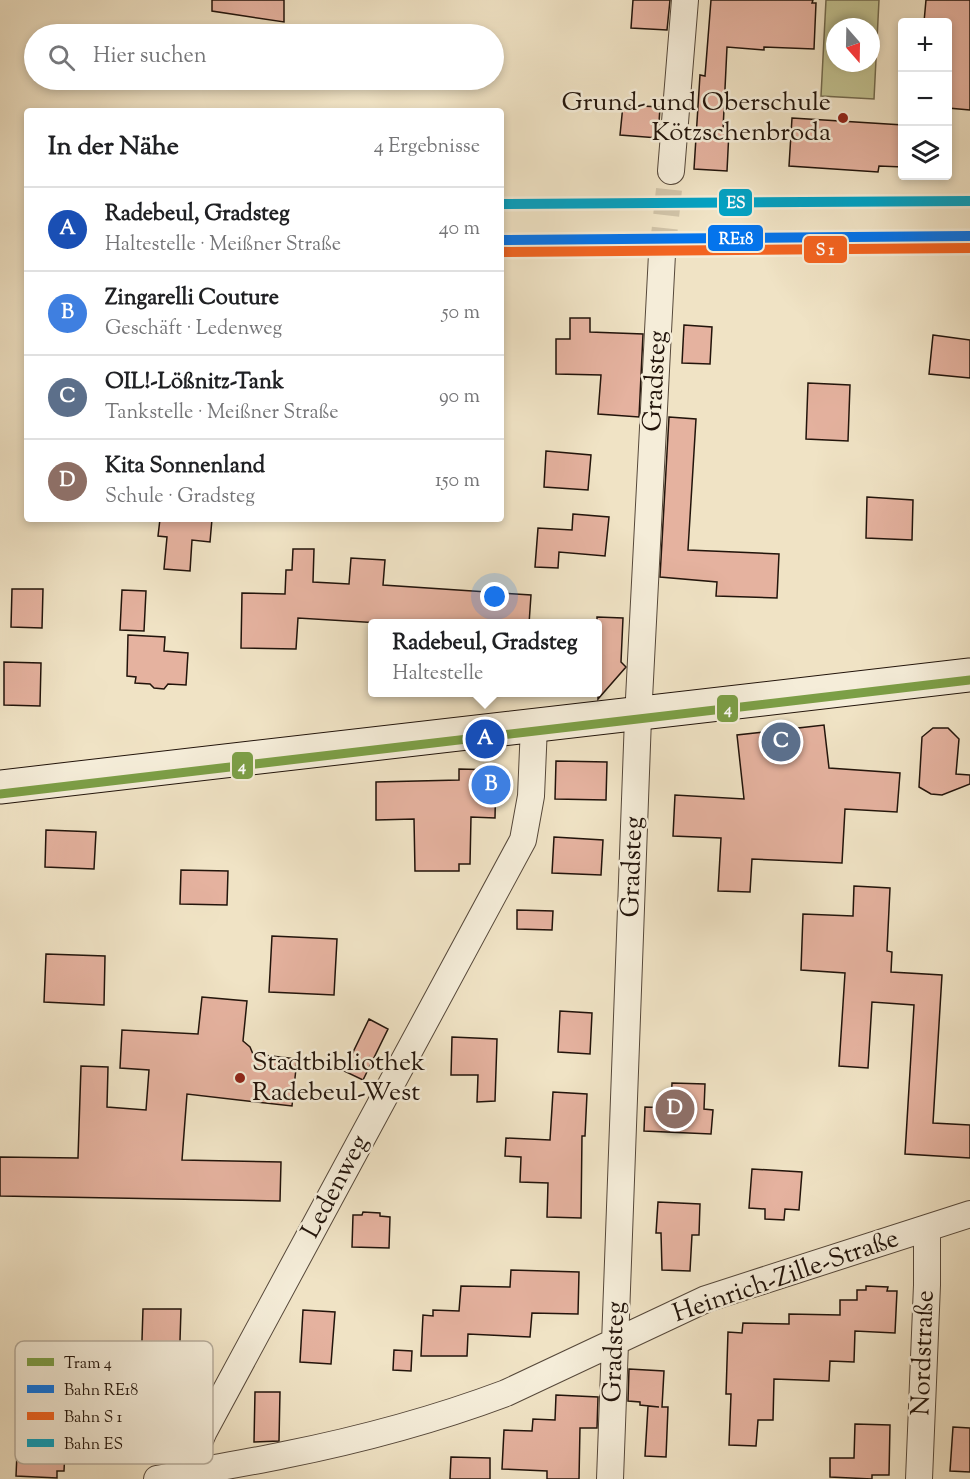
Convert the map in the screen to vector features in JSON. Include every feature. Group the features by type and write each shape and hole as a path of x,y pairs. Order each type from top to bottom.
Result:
{"main road":[{"path":"0,787 970,675"}],"street":[{"path":"671,171 685,0"},
{"name":"Gradsteg","path":"610,1479 639,713 662,254"},
{"name":"Ledenweg","path":"213,1414 523,840 531,796 534,726"},
{"name":"Heinrich-Zille-Straße","path":"157,1479 184,1476 366,1437 464,1407 506,1393 706,1299 970,1214"},
{"name":"Nordstraße","path":"919,1479 927,1285 927,1228"}],"green space":[{"path":"826,0 879,0 878,18 826,18 826,72 875,72 874,99 821,96"}],"building":[{"path":"212,0 284,0 284,22 212,11"},
{"path":"633,0 670,0 667,30 631,28"},
{"path":"711,0 813,0 812,3 816,3 814,49 764,47 764,50 727,47 723,130 729,131 727,171 694,169 700,75 705,76"},
{"path":"926,0 970,0 970,110 952,108 952,18 924,18"},
{"path":"623,105 660,107 658,138 620,135"},
{"path":"792,118 898,125 898,167 879,166 878,172 789,166"},
{"path":"570,318 590,318 590,332 643,334 639,417 598,414 601,375 556,374 556,339 570,339"},
{"path":"684,325 712,327 710,364 682,363"},
{"path":"933,335 970,340 970,378 929,374"},
{"path":"808,383 850,385 848,441 806,439"},
{"path":"669,417 696,419 688,550 779,554 777,598 716,596 717,582 660,577"},
{"path":"546,451 591,455 588,490 544,487"},
{"path":"867,497 913,500 912,540 866,538"},
{"path":"573,514 609,517 605,556 559,552 558,568 535,567 538,528 572,530"},
{"path":"160,522 212,522 210,542 192,540 190,571 164,569 167,537 158,536"},
{"path":"293,549 314,549 313,582 349,584 351,558 385,560 383,585 531,595 529,619 368,619 368,622 298,618 296,649 241,648 242,593 285,594 286,570 292,570"},
{"path":"12,589 43,589 42,628 11,627"},
{"path":"122,590 146,591 144,631 120,630"},
{"path":"597,617 623,618 621,662 626,667 602,694 602,619 597,619"},
{"path":"128,635 165,637 164,651 188,653 186,685 168,684 164,689 154,688 150,684 135,683 136,677 127,676"},
{"path":"4,662 41,663 40,706 4,705"},
{"path":"824,725 829,768 900,773 897,812 845,809 842,863 752,859 750,892 718,891 721,838 673,836 675,795 744,799 737,735"},
{"path":"933,728 948,728 959,739 956,774 970,775 970,784 942,795 931,794 919,787 922,737"},
{"path":"556,761 607,762 606,800 555,799"},
{"path":"459,769 496,770 495,818 471,817 470,864 459,864 459,871 415,871 414,819 376,820 376,782 459,780"},
{"path":"46,830 96,832 94,869 45,867"},
{"path":"554,837 603,840 601,875 552,873"},
{"path":"181,870 228,871 227,905 180,904"},
{"path":"854,886 890,888 887,951 892,952 891,972 942,975 933,1123 970,1125 970,1158 905,1154 914,1005 872,1002 868,1068 839,1066 845,973 801,970 803,914 853,916"},
{"path":"517,910 553,911 552,930 517,929"},
{"path":"272,936 337,939 334,995 269,992"},
{"path":"46,954 105,956 104,1005 44,1002"},
{"path":"202,997 247,1001 243,1041 250,1047 253,1054 297,1059 292,1106 187,1094 182,1160 281,1162 280,1201 0,1196 0,1157 78,1158 81,1066 108,1067 107,1107 146,1110 149,1070 120,1068 122,1030 198,1034"},
{"path":"560,1011 592,1013 590,1054 558,1052"},
{"path":"369,1019 388,1029 363,1080 344,1071"},
{"path":"452,1037 497,1039 495,1101 477,1102 478,1075 451,1075"},
{"path":"672,1083 705,1084 704,1109 713,1110 711,1134 644,1131 645,1107 671,1108"},
{"path":"553,1092 587,1094 585,1136 582,1136 581,1218 547,1217 548,1183 520,1182 521,1157 505,1156 506,1138 550,1140"},
{"path":"752,1169 802,1172 799,1210 785,1209 784,1220 765,1219 765,1209 749,1208"},
{"path":"658,1202 700,1204 699,1235 692,1235 690,1271 662,1270 661,1233 656,1233"},
{"path":"363,1212 380,1213 380,1216 390,1217 389,1248 352,1247 353,1215 362,1215"},
{"path":"511,1270 579,1272 578,1314 532,1313 530,1337 468,1334 467,1356 421,1356 423,1315 433,1316 433,1310 459,1311 461,1286 510,1287"},
{"path":"866,1286 888,1287 887,1291 897,1291 895,1333 855,1331 854,1362 830,1361 829,1381 774,1379 773,1420 758,1420 756,1446 729,1445 731,1394 726,1394 728,1332 742,1333 743,1323 789,1324 789,1314 840,1315 840,1300 857,1300 857,1290 866,1290"},
{"path":"143,1309 181,1309 180,1341 142,1341"},
{"path":"303,1310 335,1312 331,1364 300,1362"},
{"path":"394,1350 412,1351 411,1371 393,1370"},
{"path":"629,1369 664,1371 662,1407 668,1407 666,1457 645,1456 648,1406 659,1407 628,1401"},
{"path":"255,1392 280,1392 279,1441 254,1442"},
{"path":"556,1395 598,1397 597,1428 580,1428 579,1479 547,1479 547,1471 502,1469 504,1430 532,1431 533,1419 555,1420"},
{"path":"855,1424 890,1425 889,1475 872,1475 872,1479 830,1477 830,1458 854,1458"},
{"path":"953,1427 970,1428 970,1472 950,1471"},
{"path":"451,1457 490,1458 490,1479 450,1479"},
{"path":"17,1464 64,1464 64,1471 57,1471 57,1478 16,1476"}],"tunnel":[{"path":"662,254 671,171"}],"tram line":[{"name":"4","path":"0,794 970,680"}],"rail line":[{"name":"ES","path":"504,204 970,201"},
{"name":"RE18","path":"504,240 970,236"}],"transit line":[{"path":"504,252 970,248"}],"place":[{"name":"Grund- und Oberschule Kötzschenbroda","path":"843,118"},
{"name":"Radebeul, Gradsteg","path":"485,739"},
{"name":"OIL!-Lößnitz-Tank","path":"781,742"},
{"name":"Zingarelli Couture","path":"491,785"},
{"name":"Stadtbibliothek Radebeul-West","path":"240,1078"},
{"name":"Kita Sonnenland","path":"675,1109"}]}
